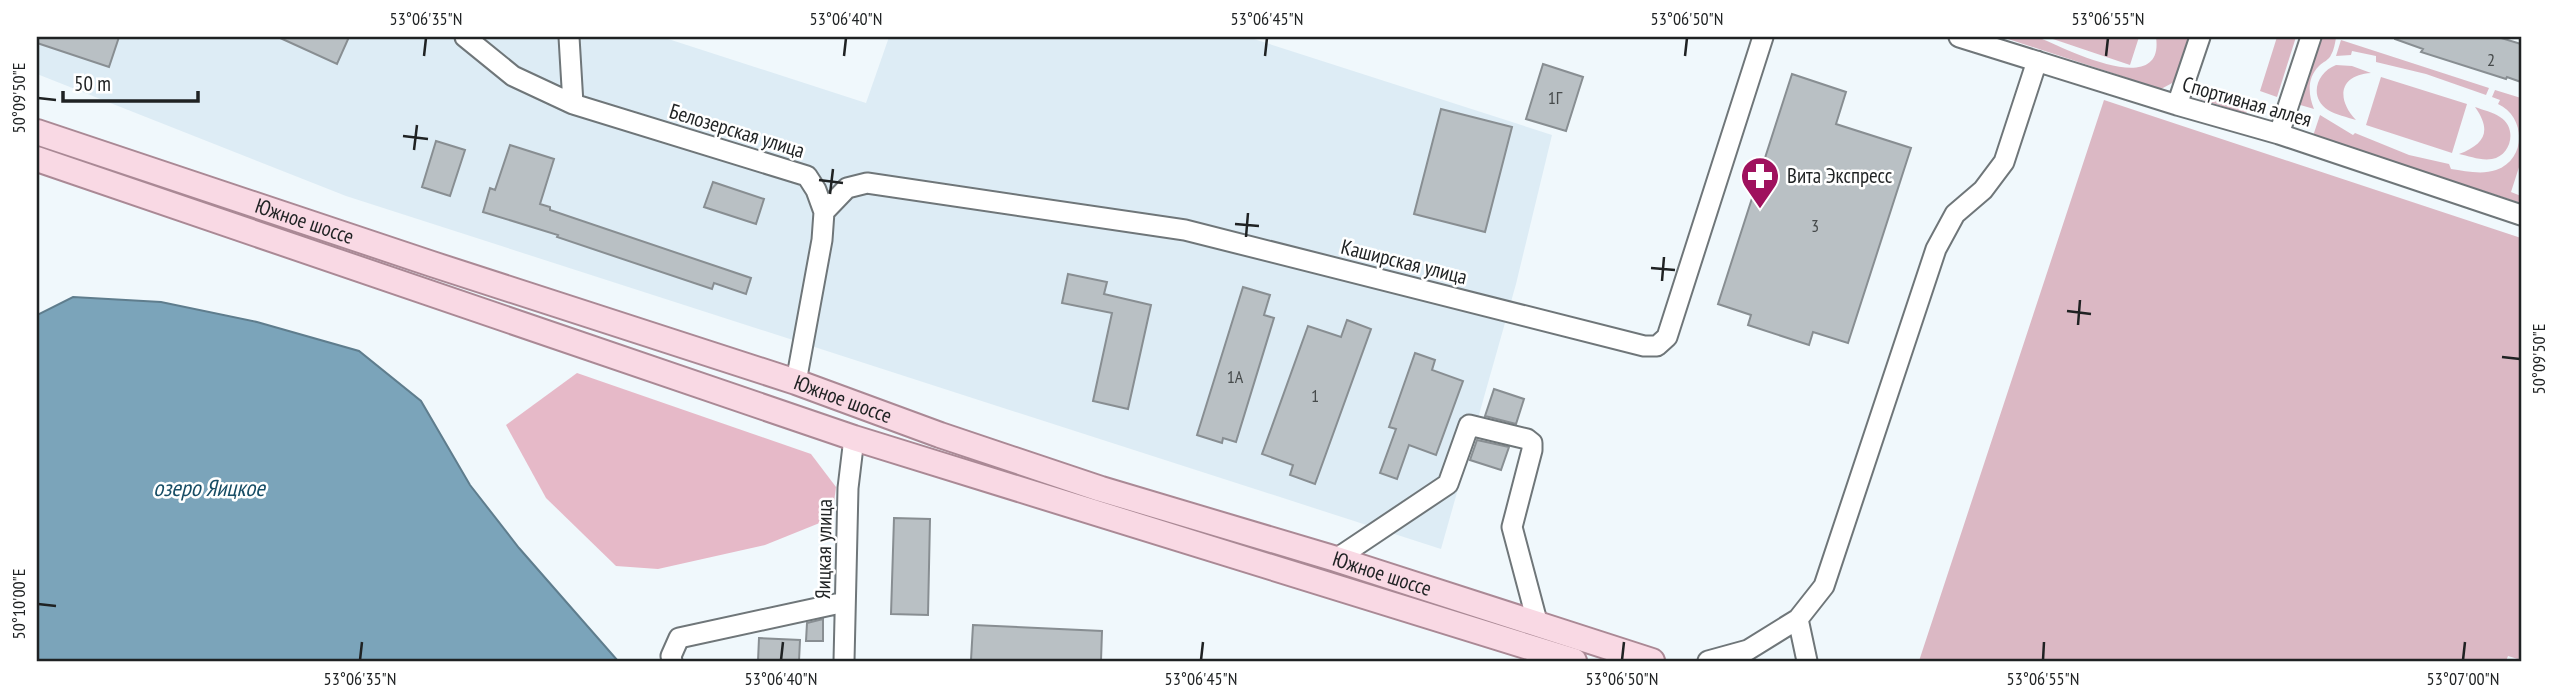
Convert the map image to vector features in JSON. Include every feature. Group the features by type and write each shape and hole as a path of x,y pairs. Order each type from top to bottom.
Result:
{"main road":[{"name":"Южное шоссе","path":"37,132 796,383 1101,489 1336,559 1652,661"},
{"name":"Южное шоссе","path":"37,159 854,438 1574,661"}],"street":[{"name":"Белозерская улица","path":"465,37 513,76 573,104 807,176 816,190 824,212 822,240 796,383"},
{"path":"569,37 573,104"},
{"name":"Каширская улица","path":"824,212 847,188 867,183 1185,230 1644,346 1657,346 1667,337 1763,37"},
{"name":"Спортивная аллея","path":"1959,37 2279,134 2521,215"},
{"path":"2177,105 2200,37"},
{"path":"2279,134 2311,37"},
{"path":"1708,661 1748,650 1798,619 1824,586 1936,249 1955,214 1983,190 2004,162 2037,61"},
{"path":"1336,559 1448,484 1469,425 1527,439 1532,443 1532,450 1512,527 1538,625"},
{"name":"Яицкая улица","path":"844,661 848,488 854,438"},
{"path":"672,661 671,656 679,638 845,601"},
{"path":"1798,619 1807,661"}],"shaded area":[{"path":"37,37 662,37 866,103 889,37 1254,37 1552,135 1516,284 1441,549 346,196 37,74"},
{"path":"2002,37 2036,37 2090,59 2130,68 2145,65 2155,56 2156,37 2190,37 2176,81 2161,89"},
{"path":"2047,37 2139,37 2130,65"},
{"path":"2277,37 2296,37 2277,97 2260,91"},
{"path":"2319,37 2336,38 2330,57 2315,71 2311,81 2310,92 2314,109 2297,104"},
{"path":"2341,40 2489,88 2486,95 2426,74 2376,62 2376,56 2352,51 2351,55 2336,56"},
{"path":"2336,65 2352,66 2371,73 2352,78 2344,89 2345,104 2356,120 2328,110 2318,98 2317,85 2320,79 2329,68"},
{"path":"2381,77 2467,104 2452,153 2366,125"},
{"path":"2198,90 2249,106 2246,114 2200,99"},
{"path":"2495,90 2521,98 2521,161 2511,192 2521,196 2521,203 2313,136 2320,115 2353,135 2355,133 2409,155 2449,164 2451,169 2474,172 2496,170 2506,165 2513,157 2519,138 2514,118 2498,104 2500,100 2492,97"},
{"path":"2104,100 2521,238 2521,660 2508,656 2506,661 1919,661"},
{"path":"2475,107 2497,115 2509,128 2508,147 2499,157 2484,159 2459,154 2475,146 2483,136 2483,123"},
{"path":"577,373 811,454 836,487 832,518 765,545 658,569 616,566 546,498 506,425"}],"water":[{"name":"озеро Яицкое","path":"73,297 161,302 257,322 359,351 421,401 470,485 519,548 618,661 37,661 37,315"}],"building":[{"path":"37,37 119,37 109,67 37,43"},
{"path":"278,37 349,37 337,64"},
{"path":"2395,37 2498,37 2521,44 2521,82 2421,52 2423,49"},
{"path":"1543,64 1583,77 1566,131 1526,119"},
{"path":"1792,74 1846,92 1836,124 1911,148 1848,343 1813,332 1809,345 1748,325 1751,315 1718,304"},
{"path":"1441,109 1512,127 1485,232 1414,214"},
{"path":"436,141 465,150 450,196 422,187"},
{"path":"510,145 554,159 540,204 550,207 550,210 751,278 746,294 714,283 712,289 557,237 558,235 483,212 490,188 495,190"},
{"path":"713,182 764,199 756,224 704,207"},
{"path":"1068,274 1107,282 1104,294 1151,305 1128,409 1093,401 1112,313 1062,303"},
{"path":"1243,287 1270,295 1264,315 1274,318 1236,442 1223,438 1222,443 1197,435"},
{"path":"1347,320 1371,329 1315,484 1290,475 1293,465 1262,454 1308,326 1341,337"},
{"path":"1415,353 1435,360 1432,370 1463,381 1436,455 1409,445 1397,479 1380,473 1396,429 1389,427"},
{"path":"1494,389 1524,399 1516,424 1485,416"},
{"path":"1477,440 1509,447 1501,470 1470,460"},
{"path":"894,518 930,519 928,615 891,614"},
{"path":"823,619 823,641 806,641 807,623"},
{"path":"973,625 1102,631 1101,661 971,660"},
{"path":"759,638 800,640 799,661 758,661"}],"place":[{"name":"Вита Экспресс","path":"1760,210"}]}
